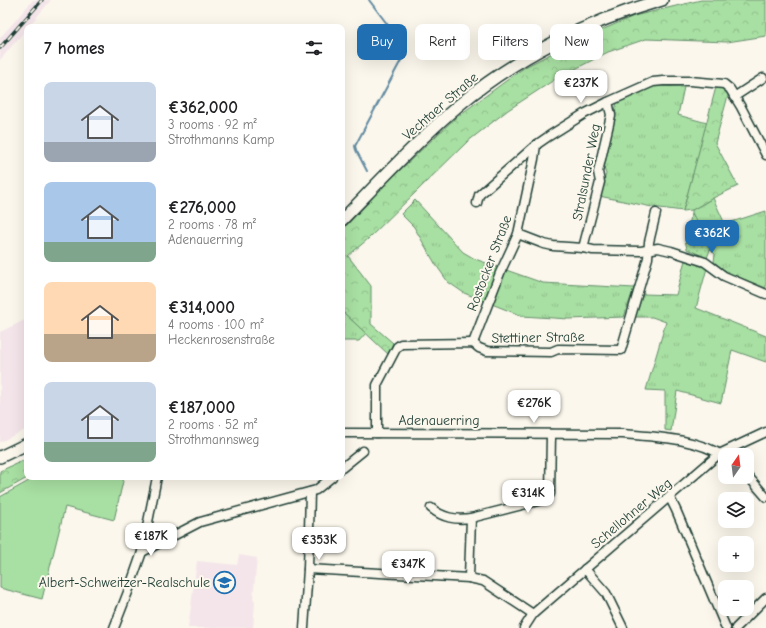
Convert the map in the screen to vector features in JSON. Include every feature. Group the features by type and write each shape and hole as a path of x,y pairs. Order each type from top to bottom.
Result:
{"main road":[{"name":"Vechtaer Straße","path":"345,217 414,148 460,105 491,81 520,62 570,34 616,15 662,0"},
{"path":"0,457 24,445"}],"street":[{"path":"734,97 763,78"},
{"path":"477,203 479,195 536,145 584,114 652,82 690,81 724,84 730,89 764,146 766,155"},
{"name":"Stralsunder Weg","path":"583,248 600,182 598,172 611,115 608,102"},
{"name":"Rostocker Straße","path":"473,343 500,273 518,234 536,145"},
{"path":"649,249 649,242 656,213"},
{"path":"518,234 553,246 593,250 641,251 658,248 671,251 705,262 724,276 766,294"},
{"name":"Stettiner Straße","path":"377,433 377,385 397,347 401,344 473,343 486,351 551,352 558,349 621,350 648,258 649,249"},
{"name":"Schellohner Weg","path":"737,448 766,432"},
{"name":"Adenauerring","path":"345,433 623,434 670,439 697,445 718,454"},
{"path":"430,508 440,515 453,518 471,518 546,499 550,494 551,434"},
{"path":"345,466 363,451"},
{"name":"Schellohner Weg","path":"524,628 534,614 585,569 718,459"},
{"path":"114,628 142,552 157,480"},
{"path":"142,552 200,522 310,492 316,490 328,480"},
{"path":"754,483 766,497"},
{"path":"304,628 308,569 310,492"},
{"path":"670,498 726,628"},
{"path":"469,578 471,518"},
{"path":"308,569 469,578 483,581 534,614"},
{"path":"585,569 606,593 623,628"},
{"path":"736,628 766,598"}],"shaded area":[{"path":"33,0 51,0 31,24 24,24 24,32 0,60 0,38"},
{"path":"24,320 24,430 0,442 0,332"},
{"name":"Albert-Schweitzer-Realschule","path":"239,555 257,558 253,598 255,602 253,628 188,628 197,561 237,565"}],"green space":[{"path":"701,0 766,0 766,36 727,42 646,39 603,55 603,29 634,16"},
{"path":"550,54 550,60 593,60 554,80 508,110 467,142 368,239 348,256 371,286 371,324 393,343 388,354 345,314 345,227 380,189 454,119 525,67 539,60 542,60 542,58"},
{"path":"655,86 684,87 678,115 707,123 683,211 652,207 599,196 606,174 603,165 617,102"},
{"path":"716,87 729,92 715,143 738,186 692,210 683,211"},
{"path":"713,198 725,224 766,211 766,288 728,273 714,262 715,254 710,250 692,213 692,210"},
{"path":"415,200 463,252 475,259 543,283 634,288 624,317 569,319 522,316 464,293 448,282 436,265 414,227 401,214"},
{"path":"692,213 710,250 707,258 687,249 685,240"},
{"path":"685,260 698,263 707,268 696,308 766,336 766,362 732,350 721,403 677,391 671,431 665,430 665,391 646,390 666,322 652,317 635,317 643,294 676,295"},
{"path":"345,314 366,333 359,341 345,341"},
{"path":"24,460 24,480 0,493 0,471"},
{"path":"31,480 123,480 114,520 65,507 42,599 0,588 0,497"}],"waterway":[{"path":"367,171 355,146 406,49 369,0"}],"railway":[{"path":"0,48 42,0"}],"place":[{"name":"Albert-Schweitzer-Realschule","path":"225,582"}]}
